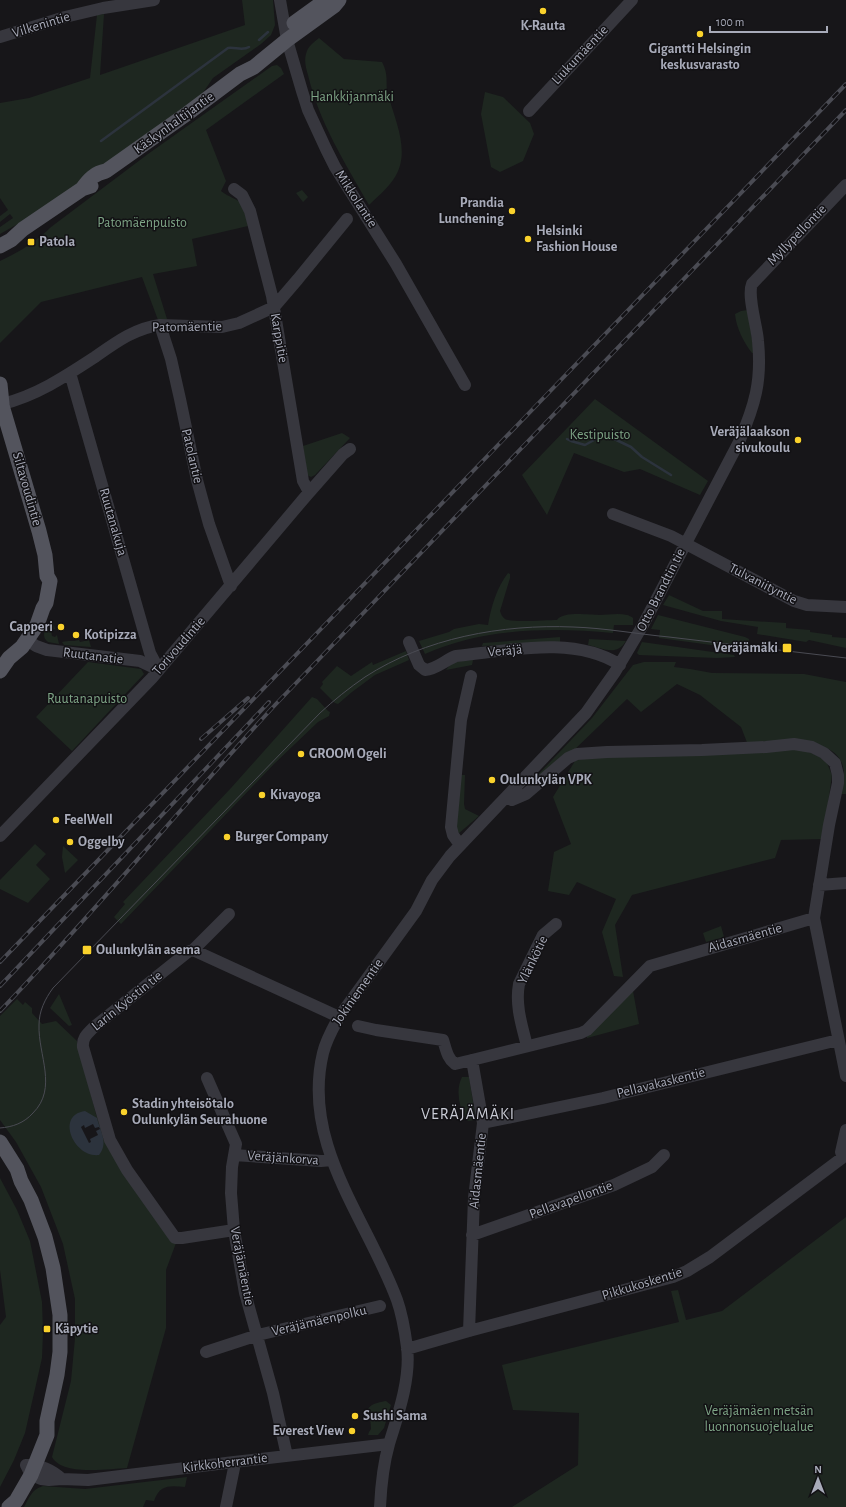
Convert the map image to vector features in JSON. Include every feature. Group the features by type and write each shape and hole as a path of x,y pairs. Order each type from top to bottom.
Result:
{"main road":[{"name":"Käskynhaltijantie","path":"286,35 313,8 326,0"},
{"name":"Käskynhaltijantie","path":"0,246 11,240 23,229 82,189 93,185 102,178 106,171 240,74 250,61 286,35 334,6 339,0"},
{"name":"Käskynhaltijantie","path":"0,237 23,229"},
{"name":"Siltavoudintie","path":"0,384 1,402 39,531 45,555 47,576 44,580 41,601 43,608 37,625 25,643 9,658 1,671"},
{"path":"0,1142 13,1161 45,1237 55,1278 60,1315 60,1352 57,1375 47,1421 47,1435 16,1501 8,1507"},
{"path":"0,1159 10,1174 21,1181"}],"street":[{"name":"Vilkenintie","path":"0,37 58,18 154,0"},
{"name":"Mikkolantie","path":"280,0 286,35 308,110 335,167 396,264 465,385"},
{"name":"Liukumäentie","path":"529,111 632,0"},
{"name":"Myllypellontie","path":"750,287 757,277 846,185"},
{"name":"Karppitie","path":"234,189 242,195 250,211 274,307 303,481 309,492"},
{"name":"Patomäentie","path":"1,402 26,396 70,373 134,332 152,325 160,324 222,327 239,322 274,307 298,280 347,219"},
{"name":"Otto Brandtin tie","path":"460,845 507,798 586,713 620,665 643,625 739,442 756,396 759,351 750,287"},
{"name":"Patolantie","path":"160,324 171,359 197,480 209,524 231,586"},
{"name":"Ruutanakuja","path":"70,373 150,653 159,670"},
{"name":"Torivoudintie","path":"0,836 159,670 309,492 343,454 350,449"},
{"name":"Tulvaniityntie","path":"613,514 671,536 794,601 807,605 846,607"},
{"name":"Veräjä","path":"409,642 419,665 425,670 436,667 448,659 456,656 540,648 568,648 588,651 610,659 620,665"},
{"name":"Ruutanatie","path":"25,643 47,650 140,662 159,670"},
{"path":"460,845 453,835 451,827 461,720 471,676"},
{"path":"507,798 512,800 526,794 568,758 577,754 600,752 702,750 794,744 812,746 824,753 835,763 838,774 838,783 814,918 846,1076"},
{"name":"Jokiniementie","path":"380,1507 383,1470 402,1400 407,1349 398,1301 332,1160 322,1125 319,1084 323,1051 338,1017 416,912 432,880 460,845"},
{"path":"819,885 846,883"},
{"name":"Larin Kyöstin tie","path":"229,914 193,950 94,1027 84,1037 83,1047 110,1140 127,1170 173,1235 176,1238 182,1238 234,1230"},
{"name":"Aidasmäentie","path":"469,1331 474,1198 483,1123 472,1060 581,1033 586,1030 650,966 814,918"},
{"name":"Ylänkötie","path":"527,1046 517,1000 519,984 543,935 556,924"},
{"path":"193,950 338,1017"},
{"path":"358,1026 443,1040 449,1057 456,1064 472,1060"},
{"name":"Pellavakaskentie","path":"483,1123 603,1098 838,1040"},
{"name":"Veräjämäentie","path":"207,1078 236,1144 232,1167 231,1192 234,1230 245,1293 273,1393 287,1456"},
{"path":"844,1156 841,1152 846,1130"},
{"name":"Veräjänkorva","path":"234,1155 321,1161 332,1160"},
{"name":"Pellavapellontie","path":"472,1234 614,1185 652,1167 664,1155"},
{"name":"Pikkukoskentie","path":"407,1349 673,1277 687,1271 710,1257 844,1156"},
{"name":"Veräjämäenpolku","path":"206,1352 258,1336 380,1306"},
{"name":"Kirkkoherrantie","path":"31,1468 49,1480 88,1480 389,1444"},
{"path":"226,1507 234,1462"}],"green space":[{"name":"Patomäenpuisto","path":"242,0 273,0 275,25 271,35 261,44 213,78 198,100 44,209 0,234 0,227 13,218 10,214 0,222 0,216 8,210 0,198 0,103 29,98 90,78 97,15 104,14 100,75 245,25"},
{"name":"Hankkijanmäki","path":"319,38 344,59 382,62 386,72 387,89 401,140 401,160 393,180 369,205 326,126 313,92 306,67 305,57 309,47"},
{"name":"Patomäenpuisto","path":"277,65 281,68 284,74 206,130 226,181 221,191 244,206 248,226 192,239 197,266 153,274 167,319 158,320 142,277 41,302 0,343 0,261 33,242 148,154 272,66"},
{"path":"485,92 503,97 530,123 534,134 523,161 500,172 491,167 481,114"},
{"path":"302,190 308,197 303,202 296,193"},
{"path":"748,310 754,353 752,353 743,340 735,314"},
{"name":"Kestipuisto","path":"595,399 708,481 700,495 640,469 624,472 574,453 547,515 522,475"},
{"path":"342,433 350,438 315,475 311,477 307,475 303,446"},
{"path":"508,573 510,574 510,578 500,611 505,619 522,621 557,620 560,617 570,614 620,614 628,615 633,618 633,625 614,625 613,633 541,630 493,634 447,645 425,654 419,641 449,632 454,629 479,624 488,625 495,598"},
{"path":"669,595 703,611 722,611 722,619 786,623 786,628 810,630 810,632 832,635 832,637 846,638 846,648 809,640 806,642 757,634 758,627 721,621 663,605"},
{"path":"658,615 745,637 749,639 748,650 659,638 660,630 651,629"},
{"path":"53,622 55,629 51,630 52,636 55,637 57,635 59,644 48,642 45,638 44,633 47,624"},
{"path":"560,637 560,642 482,646 483,643"},
{"path":"589,639 626,641 618,649 609,650 588,645"},
{"path":"79,640 80,642 89,640 91,647 64,645 62,642 66,641"},
{"path":"642,642 734,655 735,657 717,658 639,655 637,653"},
{"path":"406,651 409,660 375,675 338,704 335,703 320,688 323,684 322,682 337,666 351,676 372,662 373,665"},
{"path":"473,660 472,665 446,670 452,662"},
{"name":"Ruutanapuisto","path":"88,662 141,669 144,674 72,751 36,717"},
{"path":"644,662 676,662 674,667 712,673 804,674 846,682 846,794 841,794 844,775 841,761 833,752 821,746 806,743 791,742 748,745 741,727 700,695 677,684 641,712 627,699 572,752 532,781 592,718 633,665"},
{"path":"312,697 317,699 330,712 329,716 318,722 274,764 121,924 114,917 125,904 123,902 231,788"},
{"path":"796,748 817,755 827,763 832,775 823,839 781,840 775,858 632,895 615,925 623,977 614,976 602,932 616,899 577,882 569,895 548,891 554,852 571,844 553,797 575,761 590,757"},
{"path":"461,775 465,775 465,809 479,816 458,834 456,832"},
{"path":"35,844 46,854 36,865 50,879 28,903 0,889 0,880"},
{"path":"63,846 78,860 65,873 62,857"},
{"path":"721,926 724,937 706,942 703,933"},
{"path":"633,991 639,1024 587,1038 587,1035"},
{"path":"59,994 72,1025 69,1026 50,1008"},
{"path":"17,999 23,1005 25,1002 32,1008 32,1013 42,1024 56,1021 77,1041 96,1114 111,1150 176,1243 166,1270 166,1328 127,1468 98,1470 75,1469 65,1467 57,1463 52,1457 71,1381 75,1338 75,1299 63,1244 41,1187 16,1142 0,1120 0,1016"},
{"path":"462,1077 469,1077 476,1120 468,1121 464,1119 459,1093"},
{"path":"0,1178 17,1210 30,1241 42,1302 43,1332 42,1358 25,1433 14,1460 0,1487 0,1325 6,1317 0,1270"},
{"name":"Veräjämäen metsän luonnonsuojelualue","path":"846,1217 846,1507 512,1507 578,1465 579,1413 513,1410 502,1365 679,1322 671,1291 678,1290 686,1320 722,1311"},
{"path":"386,1401 391,1405 384,1428 378,1435 368,1435 371,1429 370,1415 366,1416 368,1409 376,1403"},
{"path":"187,1477 185,1487 166,1487 156,1495 154,1501 146,1500 143,1507 24,1507 33,1492 39,1487 43,1486 85,1489"}],"shaded area":[{"path":"85,1111 97,1118 102,1132 104,1141 99,1155 90,1154 82,1150 71,1136 71,1120 76,1114"}],"pier":[{"path":"93,1124 95,1128 99,1127 100,1129 96,1131 98,1135 90,1139 91,1142 89,1143 81,1127 84,1125 85,1128"}],"waterway":[{"path":"259,40 268,32"},
{"path":"101,141 228,48 244,49 249,47"},
{"path":"567,439 585,445 603,435 608,436 631,447 642,457 671,475"}],"tram line":[{"path":"0,1128 9,1127 26,1119 33,1113 40,1103 44,1093 46,1082 39,1036 39,1020 43,1005 53,988 320,713 359,681 388,664 413,652 438,643 465,636 492,631 546,627 573,627 609,630 846,658"}],"railway":[{"path":"0,962 846,84"},
{"path":"0,1011 70,936 275,705 846,110"},
{"path":"201,739 248,698"},
{"path":"0,986 269,702"}],"place":[{"name":"K-Rauta","path":"543,11"},
{"name":"Gigantti Helsingin keskusvarasto","path":"700,34"},
{"name":"Prandia Lunchening","path":"512,211"},
{"name":"Helsinki Fashion House","path":"528,239"},
{"name":"Patola","path":"31,242"},
{"name":"Veräjälaakson sivukoulu","path":"798,440"},
{"name":"Capperi","path":"61,627"},
{"name":"Kotipizza","path":"76,635"},
{"name":"Veräjämäki","path":"787,648"},
{"name":"GROOM Ogeli","path":"301,754"},
{"name":"Oulunkylän VPK","path":"492,780"},
{"name":"Kivayoga","path":"262,795"},
{"name":"FeelWell","path":"56,820"},
{"name":"Burger Company","path":"227,837"},
{"name":"Oggelby","path":"70,842"},
{"name":"Oulunkylän asema","path":"87,950"},
{"name":"Stadin yhteisötalo Oulunkylän Seurahuone","path":"124,1112"},
{"name":"Käpytie","path":"47,1329"},
{"name":"Sushi Sama","path":"355,1416"},
{"name":"Everest View","path":"352,1431"}],"district":[{"name":"VERÄJÄMÄKI","path":"468,1114"}]}
